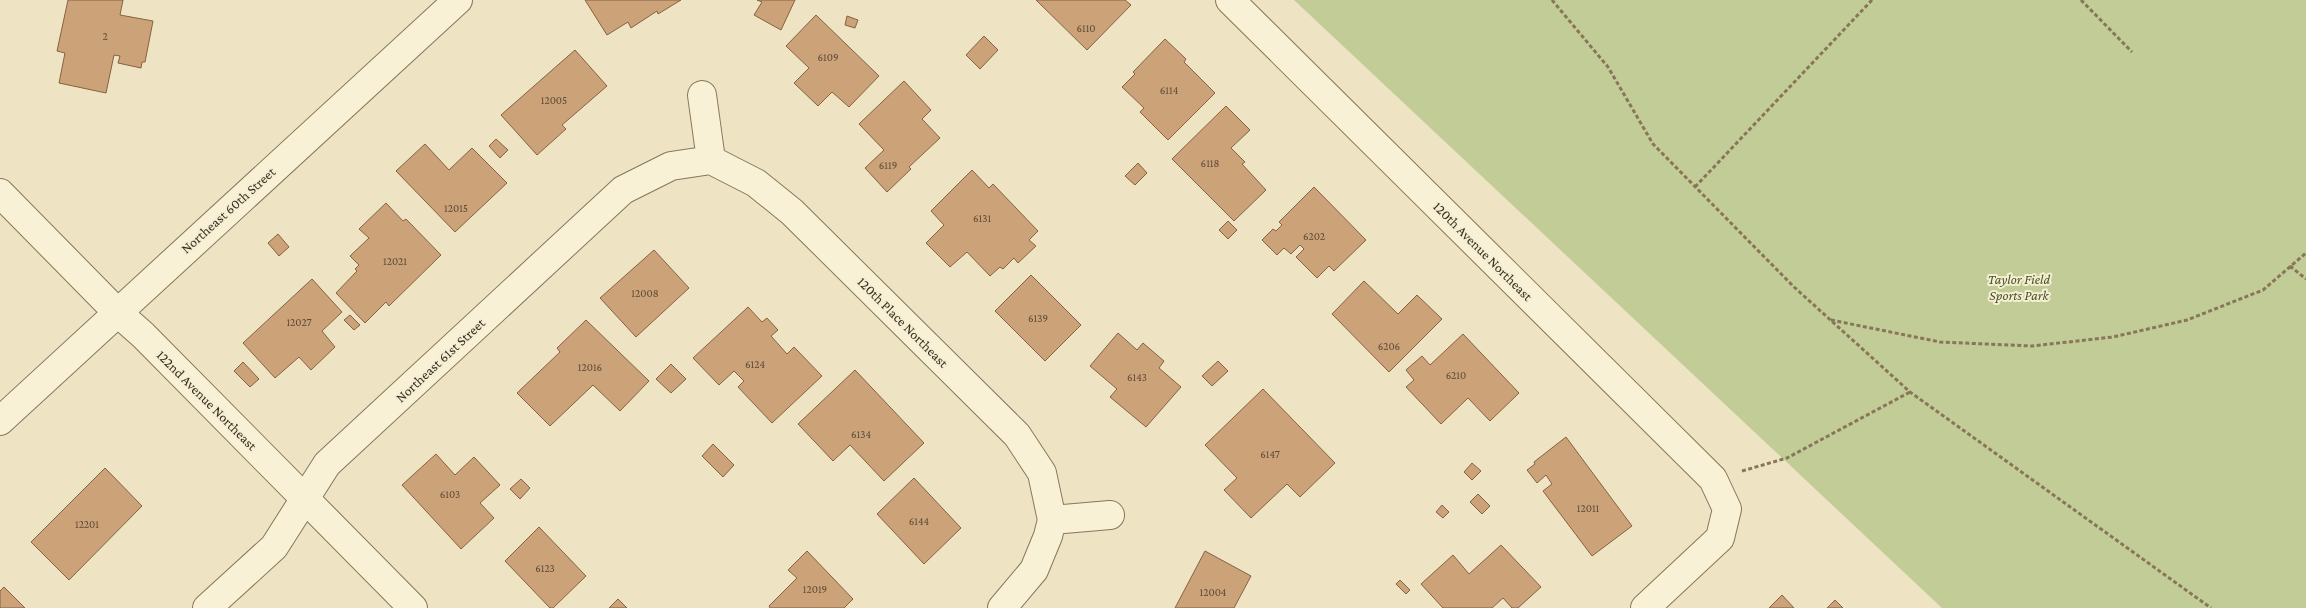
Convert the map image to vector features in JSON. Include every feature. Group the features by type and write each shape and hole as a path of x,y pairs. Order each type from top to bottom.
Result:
{"street":[{"name":"Northeast 60th Street","path":"0,421 458,0"},
{"name":"120th Avenue Northeast","path":"1230,0 1713,479 1727,509 1720,538 1645,608"},
{"path":"702,95 710,160"},
{"name":"Northeast 61st Street","path":"207,608 274,547 327,464 623,190 671,166 710,160"},
{"name":"120th Place Northeast","path":"710,160 756,183 792,212 1017,435 1042,473 1052,520"},
{"name":"122nd Avenue Northeast","path":"0,193 413,608"},
{"path":"1002,608 1034,570 1048,536 1052,520 1110,515"}],"path":[{"path":"1552,0 1608,67 1653,144 1794,287 1910,392 2211,608"},
{"path":"1695,187 1872,0"},
{"path":"2080,0 2132,52"},
{"path":"1830,320 1940,342 2032,346 2113,337 2187,320 2254,294 2263,290 2306,253"},
{"path":"2290,266 2306,279"},
{"path":"1713,479 1787,458 1910,392"}],"green space":[{"name":"Taylor Field Sports Park","path":"1294,0 2306,0 2306,608 1942,608"}],"building":[{"path":"68,0 123,0 120,15 153,21 145,62 142,62 141,68 118,63 120,56 114,55 106,93 59,83 65,53 57,51"},
{"path":"585,0 681,0 658,14 657,11 631,28 628,22 607,35"},
{"path":"757,0 795,0 781,30 754,15 762,2"},
{"path":"1036,0 1125,0 1131,5 1087,50"},
{"path":"816,15 879,76 849,107 832,92 818,106 794,83 809,68 786,46"},
{"path":"847,16 858,20 855,28 845,25"},
{"path":"984,36 998,50 980,69 966,55"},
{"path":"1165,39 1186,59 1184,62 1215,93 1168,140 1140,112 1144,108 1122,87 1135,74 1133,72"},
{"path":"575,50 607,86 562,125 566,129 537,155 501,115"},
{"path":"904,81 931,110 922,119 940,138 909,167 911,169 887,192 865,168 884,150 859,124"},
{"path":"1226,106 1250,130 1231,148 1245,162 1242,164 1266,190 1234,221 1172,159"},
{"path":"496,139 508,150 500,158 489,146"},
{"path":"425,144 449,170 472,148 507,183 455,232 396,171"},
{"path":"1138,163 1147,173 1135,185 1125,176"},
{"path":"972,170 989,188 993,184 1038,231 1029,240 1036,246 1018,263 1014,258 1003,269 1000,267 990,276 967,252 950,267 926,243 944,225 931,211"},
{"path":"1314,187 1366,240 1334,271 1329,266 1317,278 1296,257 1304,249 1300,245 1291,254 1284,248 1277,255 1262,240 1273,229 1276,231 1282,225 1279,222"},
{"path":"386,203 403,221 406,219 441,255 389,306 386,302 365,323 336,293 357,271 355,269 359,265 350,256 369,238 359,229"},
{"path":"1228,221 1237,230 1228,239 1219,230"},
{"path":"278,234 289,247 279,256 268,243"},
{"path":"654,250 689,288 636,337 600,298"},
{"path":"1031,275 1081,325 1045,361 995,311"},
{"path":"312,279 342,312 322,331 335,347 311,370 299,357 275,378 243,343"},
{"path":"1364,281 1398,314 1417,295 1442,319 1389,372 1332,314"},
{"path":"748,307 762,322 767,318 778,330 771,336 787,354 794,347 822,376 772,423 738,387 744,381 734,371 719,385 693,358"},
{"path":"350,315 360,325 354,330 344,320"},
{"path":"586,320 649,381 620,411 593,385 550,426 517,393 560,352 557,348"},
{"path":"1118,333 1137,350 1143,343 1164,361 1159,368 1181,387 1146,427 1110,397 1117,389 1090,366"},
{"path":"1463,334 1519,393 1490,421 1468,398 1441,424 1406,387 1414,380 1406,370 1422,356 1430,365"},
{"path":"1218,361 1228,371 1212,386 1202,376"},
{"path":"243,362 259,379 250,387 234,371"},
{"path":"671,364 686,379 671,393 656,379"},
{"path":"855,370 924,443 884,481 850,445 833,461 798,424"},
{"path":"1263,389 1335,463 1300,497 1287,484 1251,518 1224,490 1237,478 1205,445"},
{"path":"1566,437 1632,526 1592,556 1543,491 1552,484 1546,475 1537,483 1527,470 1535,464 1534,462"},
{"path":"713,444 734,465 723,477 702,456"},
{"path":"436,454 455,475 474,457 500,485 480,503 494,518 461,549 402,485"},
{"path":"1472,463 1481,471 1472,480 1464,472"},
{"path":"105,468 142,506 69,580 31,542"},
{"path":"914,478 961,528 924,564 877,514"},
{"path":"521,479 530,488 520,499 510,489"},
{"path":"1478,494 1490,506 1482,514 1470,502"},
{"path":"1442,505 1449,512 1443,518 1436,512"},
{"path":"539,527 586,576 553,608 550,608 505,561"},
{"path":"1501,545 1541,587 1518,608 1512,608 1503,598 1492,608 1443,608 1421,584 1453,555 1469,574"},
{"path":"807,551 853,599 844,608 770,608 769,606 797,578 788,570"},
{"path":"1205,551 1251,576 1234,608 1175,608"},
{"path":"1400,580 1410,590 1406,594 1396,584"},
{"path":"4,587 25,608 0,608 0,591"},
{"path":"1782,595 1794,608 1769,608"},
{"path":"618,599 627,608 609,608"},
{"path":"1835,600 1843,608 1827,608"}]}
